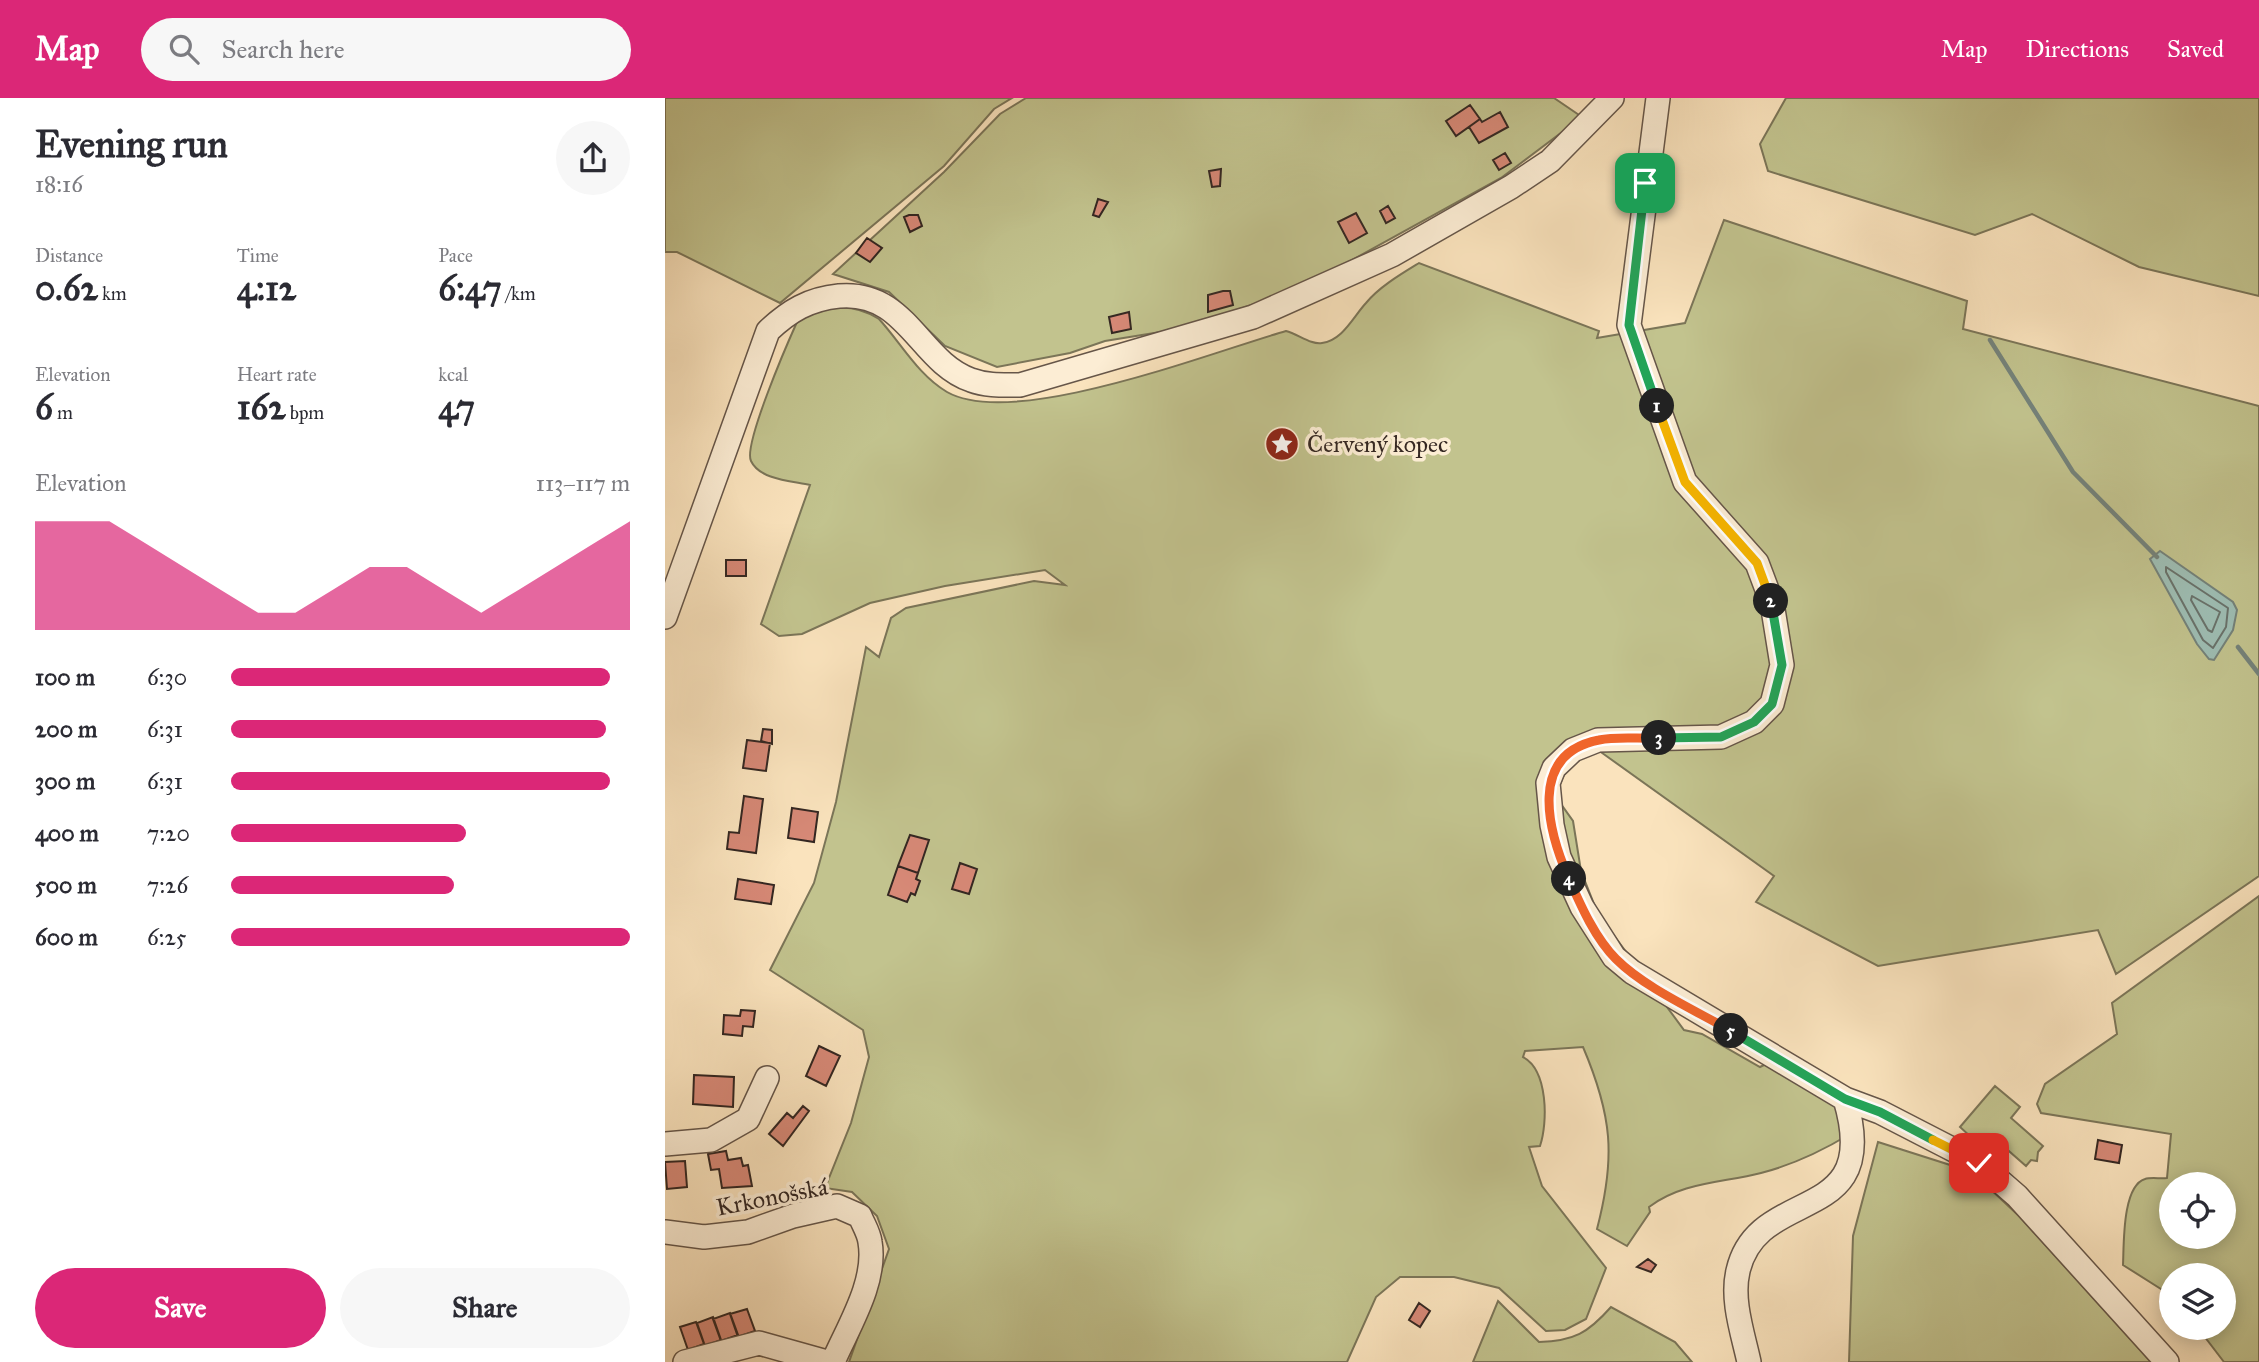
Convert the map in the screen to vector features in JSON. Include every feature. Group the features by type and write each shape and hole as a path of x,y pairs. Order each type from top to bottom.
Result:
{"street":[{"path":"665,617 768,331 785,314 806,303 851,295 870,298 890,308 948,365 969,380 992,385 1020,385 1253,317 1369,265 1511,187 1550,161 1612,98"},
{"path":"1658,98 1629,325 1685,482 1757,563 1772,603 1782,665 1772,704 1754,722 1721,737 1598,740 1573,750 1554,768 1548,783 1552,825 1559,857 1581,907 1614,957 1632,972 1845,1099 1880,1112 1979,1163 2017,1196 2167,1362"},
{"path":"665,1144 711,1140 748,1119 767,1078"},
{"path":"1749,1362 1736,1294 1737,1273 1744,1254 1769,1226 1823,1194 1847,1175 1855,1151 1853,1126 1845,1099"},
{"name":"Krkonošská","path":"665,1232 704,1237 748,1232 793,1216 837,1206 860,1216 870,1242 869,1270 858,1306 833,1362"},
{"path":"685,1362 759,1343 827,1362"}],"green space":[{"path":"665,98 1012,98 994,109 944,166 780,303 677,252 665,252"},
{"path":"1026,98 1554,98 1582,117 1501,178 1303,287 1185,328 1105,341 1070,353 997,367 945,346 889,292 833,274 944,172 1000,114"},
{"path":"1786,98 2259,98 2259,296 2139,267 2032,214 1975,235 1768,171 1760,144"},
{"path":"1724,220 1967,301 1963,329 2259,406 2259,876 2116,974 2098,930 1878,966 1756,902 1774,876 1598,750 1580,757 1569,766 1556,797 1573,821 1581,871 1598,914 1684,1030 1702,1034 1760,1067 1772,1061 1830,1094 1850,1134 1818,1152 1784,1166 1703,1184 1662,1199 1649,1207 1650,1212 1627,1246 1597,1229 1607,1180 1608,1136 1600,1094 1583,1047 1525,1051 1523,1057 1537,1073 1544,1097 1544,1124 1540,1146 1529,1147 1542,1186 1606,1268 1586,1319 1565,1330 1546,1331 1499,1288 1454,1277 1400,1277 1376,1297 1347,1362 849,1362 889,1249 877,1216 852,1192 825,1188 851,1123 869,1057 863,1030 770,970 814,883 836,802 866,647 879,657 891,618 906,608 1034,581 1065,585 1045,570 945,586 870,603 802,634 779,636 761,624 810,485 786,481 761,472 751,461 750,451 776,371 797,322 828,309 848,308 869,314 879,319 919,368 937,385 947,392 978,401 1018,401 1064,395 1114,384 1286,331 1313,342 1329,341 1342,333 1377,292 1419,263 1599,331 1597,338 1685,323"},
{"path":"2259,896 2259,1362 2224,1362 2207,1340 2236,1340 2236,1263 2159,1263 2159,1288 2123,1265 2128,1204 2137,1184 2150,1178 2159,1178 2159,1249 2236,1249 2236,1172 2168,1172 2171,1134 2041,1113 2037,1104 2045,1084 2117,1034 2112,1003"},
{"path":"1995,1086 2020,1107 2011,1118 2043,1146 2038,1152 2037,1161 2031,1160 2026,1166 1994,1138 1984,1149 1960,1127"},
{"path":"1878,1142 1972,1172 2019,1216 2151,1362 1849,1362 1853,1236"},
{"path":"1498,1301 1539,1342 1562,1340 1579,1334 1611,1307 1675,1342 1692,1362 1473,1362"}],"water":[{"path":"2160,551 2233,602 2237,610 2233,630 2214,660 2209,659 2197,644 2150,559"}],"building":[{"path":"1470,105 1480,119 1456,136 1446,121"},
{"path":"1500,112 1508,127 1479,143 1469,127 1480,119 1482,122"},
{"path":"1505,153 1511,163 1499,170 1493,160"},
{"path":"1221,169 1220,186 1212,187 1209,171"},
{"path":"1098,199 1108,202 1099,217 1093,215"},
{"path":"1388,206 1395,218 1386,223 1380,211"},
{"path":"1356,213 1367,233 1349,243 1338,222"},
{"path":"918,215 922,226 910,232 904,217"},
{"path":"867,238 882,248 870,262 856,253"},
{"path":"1230,291 1233,305 1208,312 1208,295"},
{"path":"1129,312 1131,329 1112,333 1109,317"},
{"path":"726,560 746,560 746,576 726,576"},
{"path":"763,729 772,730 772,744 761,741"},
{"path":"747,740 770,743 766,771 743,768"},
{"path":"744,796 763,799 756,853 727,849 729,832 739,833"},
{"path":"792,808 818,812 814,842 788,838"},
{"path":"910,835 929,840 918,873 898,866"},
{"path":"960,863 977,869 969,894 952,889"},
{"path":"898,866 918,873 916,879 920,881 915,895 911,893 907,902 888,895"},
{"path":"738,879 774,885 771,904 735,899"},
{"path":"741,1010 755,1011 753,1027 743,1026 742,1036 723,1034 724,1015 740,1016"},
{"path":"819,1046 840,1056 826,1086 806,1076"},
{"path":"694,1075 734,1077 733,1107 693,1104"},
{"path":"803,1106 809,1111 783,1146 769,1134 787,1113 793,1118"},
{"path":"2098,1140 2122,1145 2119,1163 2095,1159"},
{"path":"726,1151 728,1160 741,1158 743,1166 748,1165 752,1186 722,1188 719,1169 711,1170 708,1154"},
{"path":"685,1161 687,1187 667,1189 665,1162"},
{"path":"1648,1259 1656,1265 1651,1272 1637,1267"},
{"path":"1419,1303 1430,1311 1420,1327 1409,1320"},
{"path":"747,1309 755,1331 738,1337 730,1314"},
{"path":"730,1313 738,1335 721,1341 713,1319"},
{"path":"713,1317 721,1340 705,1346 697,1323"},
{"path":"696,1322 704,1344 688,1350 680,1327"}],"waterway":[{"path":"1990,340 2073,472 2157,557"},
{"path":"2238,647 2259,674"}],"place":[{"name":"Červený kopec","path":"1282,444"}],"route":[{"path":"1645,183 1629,325 1667,439 1685,482 1757,563 1772,603 1782,665 1772,704 1754,722 1721,737 1598,740 1573,750 1554,768 1548,783 1552,825 1559,857 1581,907 1614,957 1632,972 1845,1099 1880,1112 1979,1163"}]}
